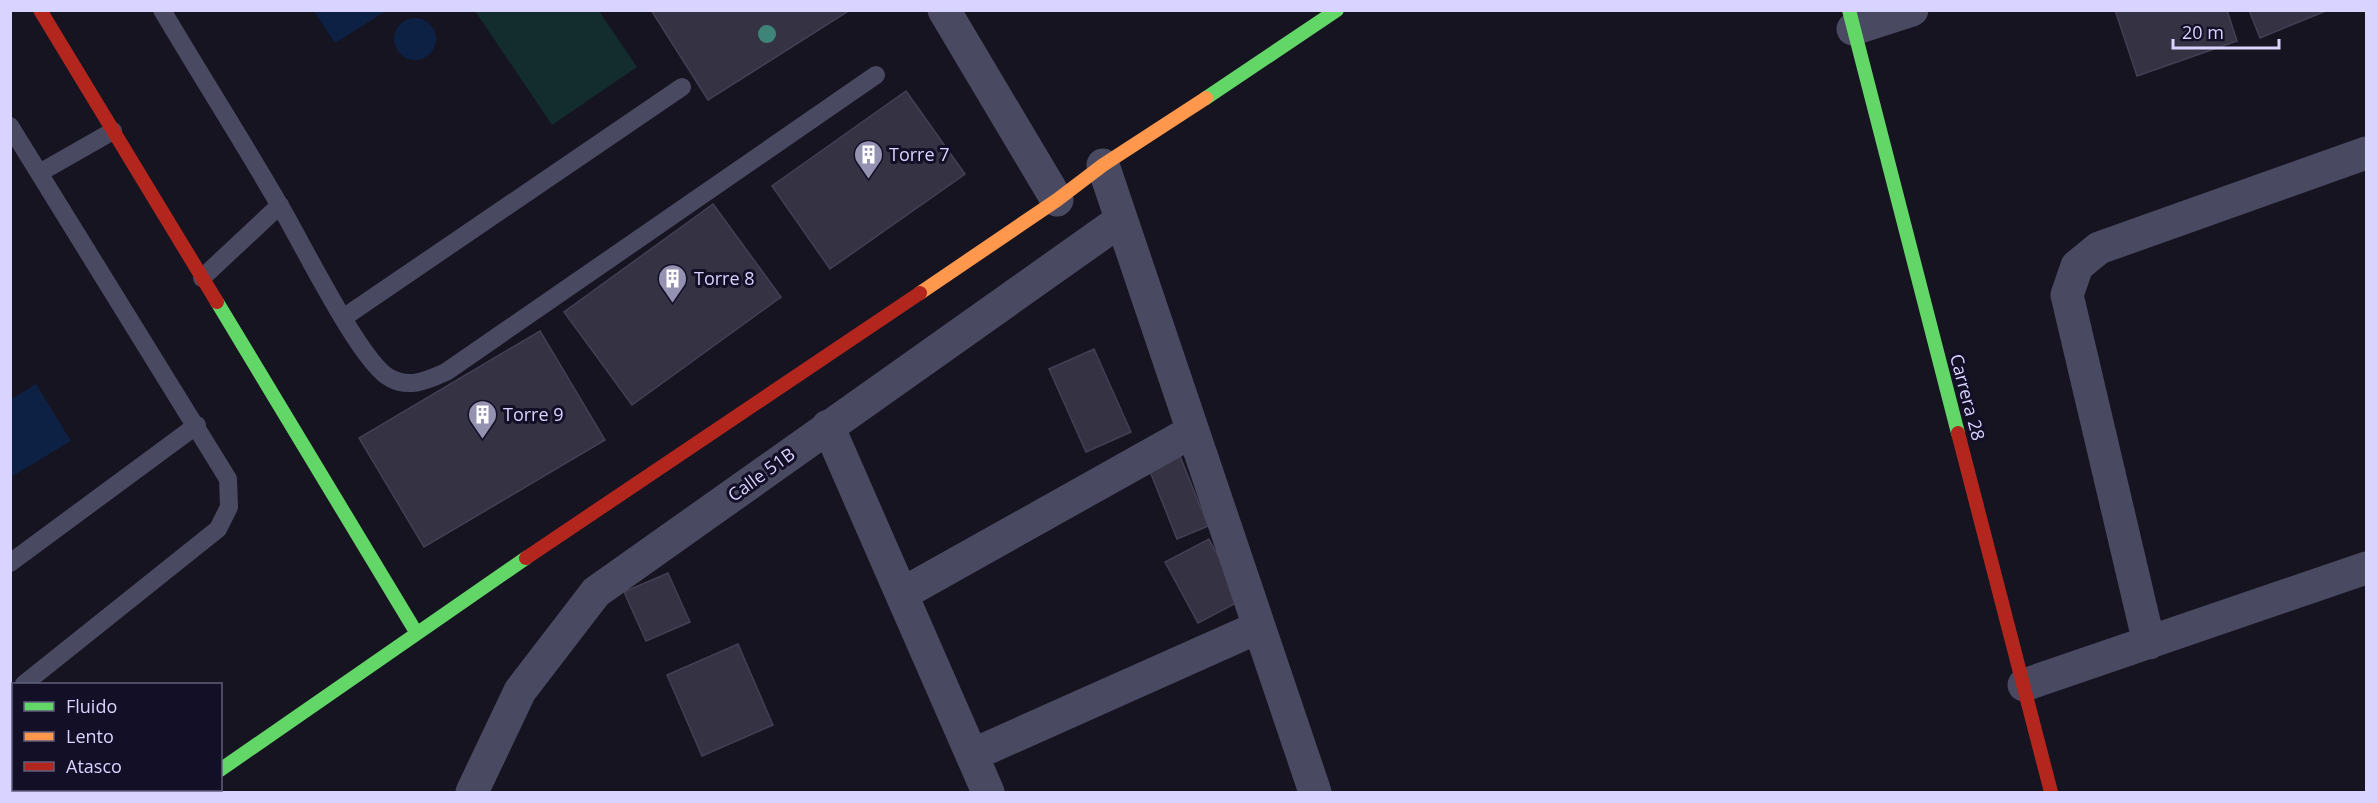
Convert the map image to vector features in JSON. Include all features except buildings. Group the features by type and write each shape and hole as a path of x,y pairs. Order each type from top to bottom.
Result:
{"street":[{"path":"40,10 416,632"},
{"path":"944,10 1057,200"},
{"path":"222,769 416,632 1057,200 1103,165 1116,159 1336,10"},
{"path":"1851,20 1912,10"},
{"name":"Carrera 28","path":"1851,20 2051,792"},
{"path":"2149,643 2067,295 2077,266 2099,248 2367,153"},
{"path":"1103,165 1315,792"},
{"name":"Calle 51B","path":"472,792 520,691 596,592 1121,220"},
{"path":"828,426 988,792"},
{"path":"902,594 1193,431"},
{"path":"2024,685 2367,568"},
{"path":"972,755 1259,627"}],"lane":[{"path":"162,10 280,205 343,318 369,356 389,378 416,384 446,372 876,75"},
{"path":"343,318 682,87"},
{"path":"10,126 41,172 197,425 228,479 229,507 218,530 25,683"},
{"path":"41,172 113,131"},
{"path":"202,278 280,205"},
{"path":"10,563 197,425"}],"green space":[{"path":"475,11 599,11 637,67 552,125"}],"water":[{"path":"314,11 386,11 335,43"},
{"path":"415,18 430,24 436,39 430,54 415,60 400,54 394,39 400,24"},
{"path":"36,384 71,441 11,477 11,399"}],"traffic: fast":[{"path":"1206,98 1337,10"},
{"path":"1849,10 1958,433"},
{"path":"217,302 416,632"},
{"path":"222,769 526,558"}],"traffic: slow":[{"path":"920,293 1057,200 1103,165 1206,98"}],"traffic: jam":[{"path":"40,10 217,302"},
{"path":"526,558 920,293"},
{"path":"1958,433 2051,792"}],"place":[{"name":"Torre 7","path":"868,180"},
{"name":"Torre 8","path":"673,304"},
{"name":"Torre 9","path":"482,440"}]}
